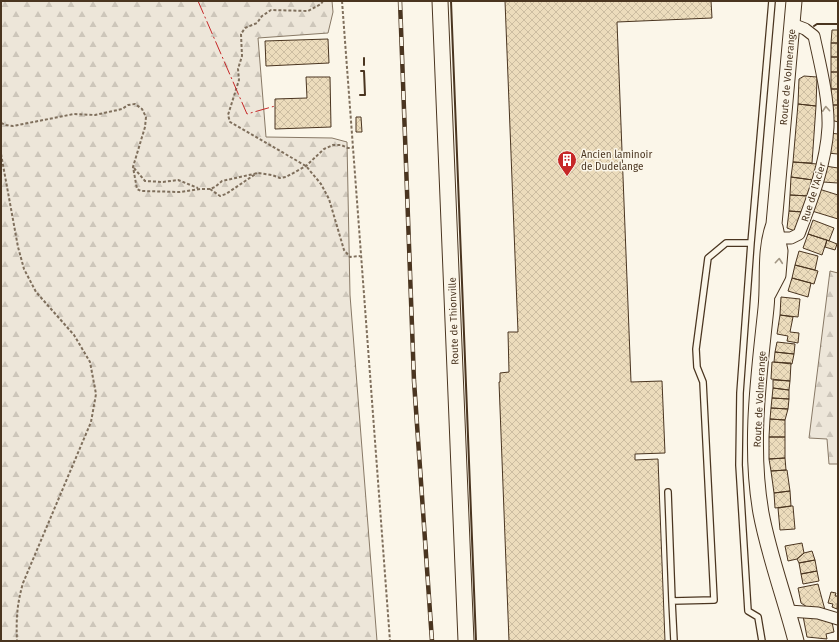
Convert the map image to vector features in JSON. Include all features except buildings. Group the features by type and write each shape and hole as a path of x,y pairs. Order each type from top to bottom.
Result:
{"main road":[{"name":"Route de Thionville","path":"440,1 466,641"},
{"name":"Route de Volmerange","path":"794,1 776,231 780,251 778,275 767,297 758,388 756,433 758,490 761,513 796,641"}],"street":[{"name":"Rue de l'Acier","path":"776,231 791,238 799,234 818,182 833,128 825,96 814,36 805,29 792,24"},
{"path":"789,611 818,613 838,619"}],"lane":[{"path":"762,641 758,616 748,611 739,465 740,393 751,243 772,1"},
{"path":"672,601 714,600 702,382 697,366 696,349 708,258 726,243 751,243"},
{"path":"668,492 674,641"}],"path":[{"path":"323,1 321,4 308,11 271,10 262,16 257,23 245,28 241,34 242,56 238,69 239,80 228,115 230,122 306,166 321,184 329,199 344,250 350,257 360,256"},
{"path":"342,1 390,641"},
{"path":"1,123 13,126 74,114 95,115 122,109 128,105 135,104 142,109 146,117 145,127 133,167 137,188 141,191 180,192 210,189 222,181 258,173 272,174 280,178 286,177 306,166 324,149 333,145 341,145 352,148"},
{"path":"1,154 18,247 24,269 36,292 74,335 90,362 96,394 91,422 23,583 17,602 16,641"},
{"path":"133,167 145,180 163,182 178,180 200,189"},
{"path":"210,189 220,196 226,194 258,173"}],"green space":[{"path":"1,1 332,1 333,12 328,33 258,38 266,137 332,138 347,142 350,295 377,641 1,641"},
{"path":"830,271 838,273 838,464 829,464 827,439 809,438"}],"railway":[{"path":"400,1 414,381 432,641"}],"wall":[{"path":"451,1 476,641"},
{"path":"814,26 817,24 838,24"},
{"path":"364,58 364,65"},
{"path":"360,95 365,95 364,71 361,71"}],"power":[{"path":"198,1 247,114 275,106"}],"place":[{"name":"Ancien laminoir de Dudelange","path":"567,177"}]}
